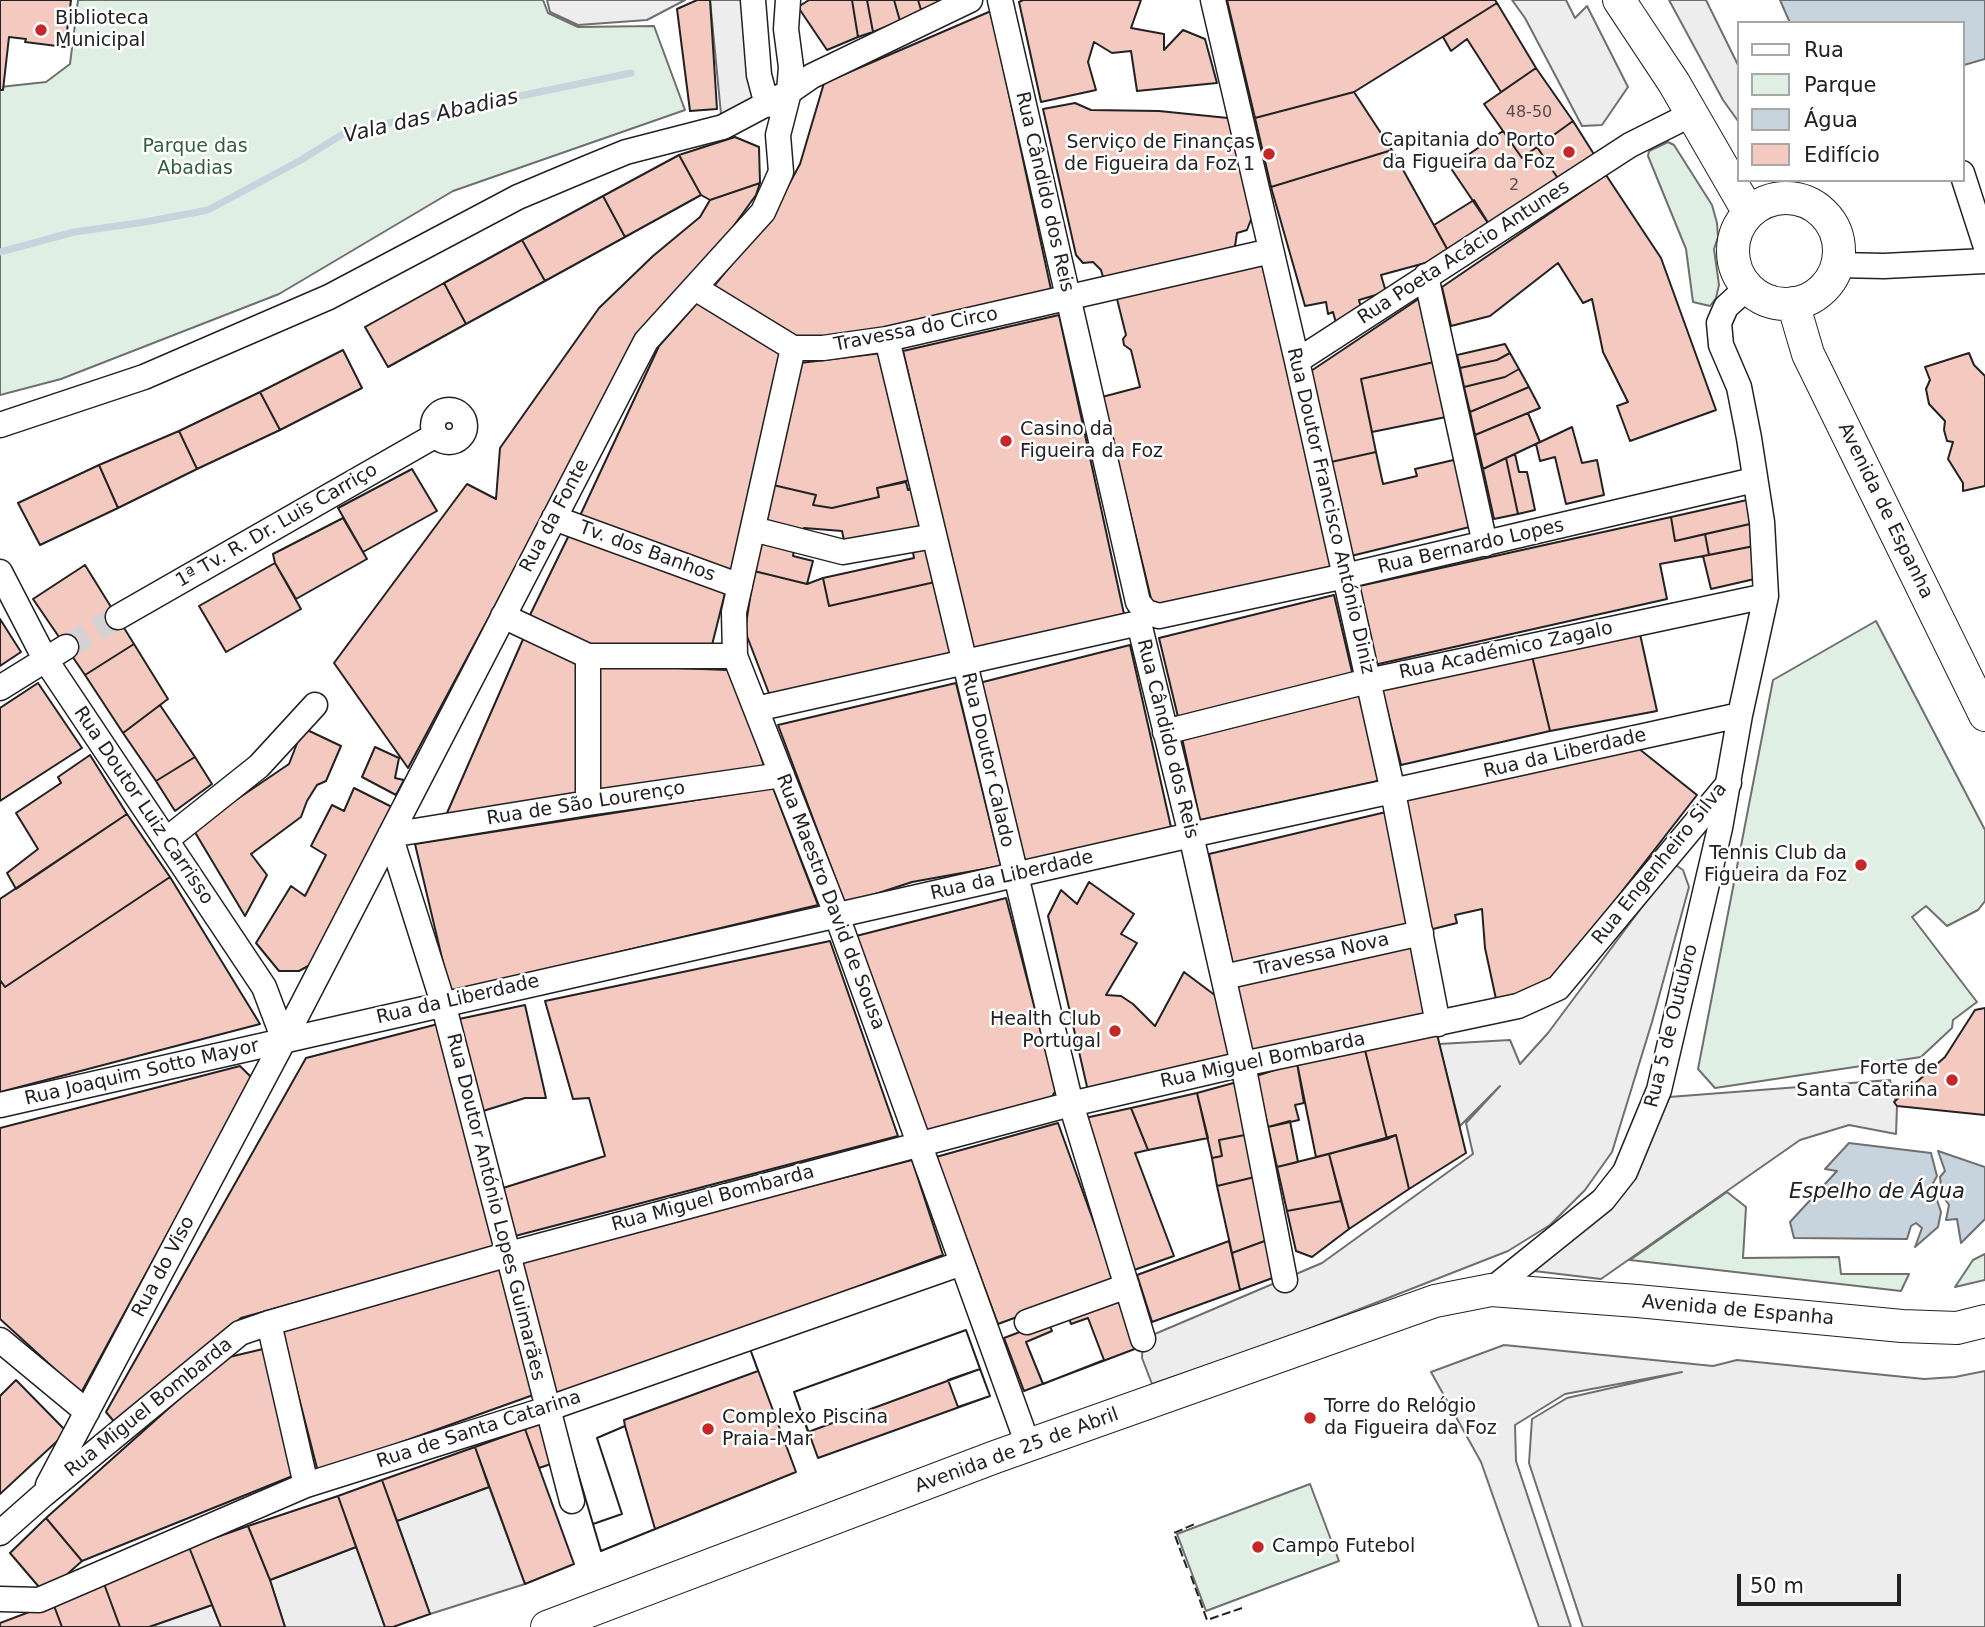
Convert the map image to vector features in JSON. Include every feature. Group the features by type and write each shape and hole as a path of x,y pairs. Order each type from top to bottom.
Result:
{"main road":[{"path":"1630,6 1749,213"},
{"path":"1777,198 1796,198 1813,205 1825,215 1834,229 1839,245 1837,265 1822,289 1812,297 1793,303 1776,303 1761,297 1748,287 1738,274 1734,250 1739,226 1749,213 1762,203 1777,198"},
{"name":"Avenida de Espanha","path":"1793,303 1808,354 1985,715"},
{"name":"Avenida de Espanha","path":"1491,1290 1902,1326 1956,1328 1985,1321"},
{"name":"Avenida de 25 de Abril","path":"547,1627 1028,1445 1436,1301 1491,1290"}],"street":[{"path":"753,0 759,75 767,105"},
{"name":"Rua da Fonte","path":"284,1040 646,341 763,212 781,172 778,135 789,92 791,67 786,29 788,0"},
{"path":"0,425 144,377 329,297 517,197 626,152 723,127 767,105 812,76 970,0"},
{"name":"Rua Cândido dos Reis","path":"1000,0 1143,617 1165,732 1224,977 1284,1280"},
{"name":"Rua Doutor Francisco António Diniz","path":"1213,0 1394,792 1438,1024"},
{"path":"1604,0 1630,6"},
{"name":"Rua Poeta Acácio Antunes","path":"1297,361 1630,145 1692,114"},
{"path":"1964,179 1985,244"},
{"name":"Travessa do Circo","path":"793,348 823,348 887,339 1271,251"},
{"path":"1837,265 1874,267 1985,261"},
{"path":"1426,276 1485,544"},
{"name":"Rua Engenheiro Silva","path":"1438,1024 1518,1006 1558,988 1729,783 1740,715 1766,596 1762,522 1739,387 1721,345 1719,323 1726,307 1748,287"},
{"path":"695,288 793,348"},
{"name":"Rua Doutor Calado","path":"887,339 1072,1104 1143,1339"},
{"name":"Rua Maestro David de Sousa","path":"793,348 734,612 735,656 837,916 1028,1445"},
{"name":"1ª Tv. R. Dr. Luis Carriço","path":"117,617 436,435"},
{"name":"Rua Bernardo Lopes","path":"756,709 964,662 1143,617 1159,616 1345,576 1754,480"},
{"name":"Tv. dos Banhos","path":"554,518 740,586"},
{"path":"753,529 843,552 934,536"},
{"name":"Rua Doutor Luiz Carrisso","path":"0,572 55,653 166,840 266,990 284,1040"},
{"name":"Rua Académico Zagalo","path":"1165,732 1368,681 1766,596"},
{"path":"503,616 588,656 735,656"},
{"path":"0,688 55,653"},
{"path":"588,656 588,803"},
{"path":"166,840 259,766 315,705"},
{"name":"Rua da Liberdade","path":"284,1040 1191,835 1740,715"},
{"name":"Rua de São Lourenço","path":"390,835 782,775"},
{"name":"Rua 5 de Outubro","path":"1491,1290 1603,1200 1625,1172 1659,1090 1729,783"},
{"name":"Rua Doutor António Lopes Guimarães","path":"390,835 443,1003 572,1501"},
{"name":"Travessa Nova","path":"1224,977 1421,933"},
{"name":"Rua Miguel Bombarda","path":"0,1533 240,1334 269,1323 509,1254 919,1143 1243,1064 1438,1024"},
{"name":"Rua Joaquim Sotto Mayor","path":"0,1105 284,1040"},
{"name":"Rua do Viso","path":"43,1495 284,1040"},
{"name":"Rua de Santa Catarina","path":"0,1600 39,1600 306,1485 547,1409 962,1264"},
{"path":"1027,1322 1128,1286"},
{"path":"269,1323 306,1485"},
{"path":"0,1340 87,1412"},
{"path":"0,1511 65,1455"}],"green space":[{"name":"Parque das Abadias","path":"78,0 543,0 548,13 578,27 654,26 685,110 453,191 279,294 61,379 0,395 0,87 46,82 70,64"},
{"path":"1668,142 1674,145 1712,205 1717,223 1718,237 1714,249 1719,285 1716,298 1710,306 1693,302 1686,249 1648,156 1649,151"},
{"name":"Tennis Club da Figueira da Foz","path":"1876,621 1985,830 1985,901 1978,910 1947,926 1926,906 1912,917 1977,1002 1953,1020 1952,1028 1921,1057 1715,1088 1698,1069 1773,680"},
{"path":"1727,1192 1746,1207 1743,1258 1839,1257 1841,1274 1909,1274 1901,1291 1630,1260"},
{"path":"1985,1254 1985,1280 1955,1287 1973,1260"},
{"name":"Campo Futebol","path":"1310,1484 1339,1561 1206,1611 1177,1534"}],"shaded area":[{"path":"547,0 685,0 647,20 578,25 550,12"},
{"path":"710,0 762,0 773,92 748,107 721,114"},
{"path":"1512,0 1566,0 1575,18 1587,6 1628,87 1602,125 1582,126 1525,18"},
{"path":"1669,0 1706,0 1736,61 1736,118 1723,100"},
{"path":"1674,864 1683,870 1689,887 1652,1022 1612,1152 1585,1190 1550,1225 1508,1251 1273,1343 1152,1384 1142,1358 1143,1339 1322,1263 1473,1154 1466,1123 1500,1086 1460,1126 1439,1044 1510,1040 1520,1064 1548,1033"},
{"path":"1890,1080 1897,1106 1896,1134 1849,1125 1800,1140 1601,1279 1534,1271 1669,1097"},
{"path":"1504,1345 1713,1366 1737,1360 1924,1379 1985,1371 1985,1627 1583,1627 1529,1463 1532,1419 1567,1398 1682,1372 1565,1394 1515,1425 1516,1461 1571,1627 1539,1627 1481,1462 1431,1372"},
{"path":"489,1487 525,1584 430,1614 397,1521"},
{"path":"356,1547 385,1627 285,1627 270,1580"},
{"path":"212,1605 221,1627 149,1627"}],"water":[{"path":"1780,0 1985,0 1985,59 1964,65 1964,21 1789,21"},
{"name":"Espelho de Água","path":"1849,1143 1931,1153 1937,1176 1932,1185 1941,1212 1938,1227 1915,1247 1922,1228 1916,1223 1911,1226 1907,1239 1794,1238 1790,1222 1837,1171 1825,1169"},
{"name":"Espelho de Água","path":"1938,1151 1985,1167 1985,1219 1961,1243 1957,1219 1946,1220 1949,1205 1942,1195 1940,1177 1945,1171"}],"building":[{"path":"0,0 71,0 65,47 25,42 26,39 9,37 3,90 0,90"},
{"path":"697,0 710,0 717,109 690,111 677,9"},
{"path":"809,0 852,0 858,37 827,50 798,7"},
{"path":"852,0 867,0 873,32 858,37"},
{"path":"867,0 894,0 900,21 873,32"},
{"path":"894,0 918,0 922,13 900,21"},
{"path":"918,0 947,0 922,13"},
{"path":"1141,0 1131,28 1164,34 1164,50 1183,30 1205,39 1217,83 1137,91 1131,51 1112,53 1094,42 1088,62 1096,90 1041,102 1019,2"},
{"path":"1227,0 1495,0 1497,3 1354,92 1255,118"},
{"path":"1497,3 1536,68 1501,92 1467,39 1451,51 1443,37"},
{"path":"991,11 1052,294 822,341 796,338 714,286 774,212 800,164 824,83"},
{"path":"1536,68 1573,121 1522,158 1484,104"},
{"path":"1354,92 1392,150 1271,187 1255,118"},
{"path":"1075,103 1091,110 1159,111 1228,118 1252,217 1247,230 1237,233 1230,256 1103,277 1101,270 1093,262 1083,263 1076,255 1043,109"},
{"path":"1573,121 1597,159 1561,183 1537,147"},
{"path":"1503,131 1522,158 1537,147 1561,183 1492,229 1450,167"},
{"path":"735,137 759,147 760,183 710,200 701,195 679,155"},
{"path":"1392,150 1451,256 1381,275 1386,292 1359,300 1363,315 1336,323 1333,312 1328,314 1326,302 1305,306 1271,187"},
{"path":"679,155 701,195 625,237 603,196"},
{"path":"1606,175 1661,258 1716,410 1630,441 1617,406 1628,402 1603,352 1592,299 1583,303 1558,263 1490,316 1451,326 1442,287"},
{"path":"760,183 756,195 712,256 638,339 408,768 334,663 467,484 496,499 500,448 599,308 653,256 700,217 710,200"},
{"path":"603,196 625,237 545,281 522,240"},
{"path":"1474,200 1492,229 1451,256 1434,225"},
{"path":"522,240 545,281 466,324 444,283"},
{"path":"1265,261 1332,569 1153,607 1102,397 1140,387 1131,350 1124,345 1123,339 1126,335 1116,295"},
{"path":"444,283 466,324 388,367 365,327"},
{"path":"1423,296 1438,361 1361,379 1376,452 1331,462 1311,371"},
{"path":"699,301 785,356 734,573 578,520 659,346"},
{"name":"Casino da Figueira da Foz","path":"1059,315 1124,614 973,649 903,351"},
{"path":"1505,344 1510,353 1497,360 1460,368 1457,355"},
{"path":"343,350 362,388 280,430 260,392"},
{"path":"882,353 914,479 877,488 879,497 832,508 813,505 816,495 773,485 800,363"},
{"path":"1510,353 1519,369 1505,377 1464,387 1460,368 1497,360"},
{"path":"1969,353 1974,365 1985,376 1985,486 1963,491 1963,483 1948,459 1953,442 1947,441 1945,421 1929,404 1926,389 1930,380 1925,367"},
{"path":"1438,361 1451,416 1372,432 1361,379"},
{"path":"1519,369 1529,387 1470,412 1464,387 1505,377"},
{"path":"1529,387 1540,408 1475,435 1470,412"},
{"path":"260,392 280,430 197,469 179,431"},
{"path":"1528,413 1540,442 1483,469 1475,435"},
{"path":"1572,427 1582,463 1597,460 1604,495 1566,504 1555,457 1540,461 1536,444"},
{"path":"179,431 197,469 118,508 99,465"},
{"path":"1376,452 1383,484 1417,476 1415,469 1462,458 1478,525 1351,556 1331,462"},
{"path":"1515,454 1519,472 1527,472 1535,510 1518,514 1506,458"},
{"path":"1506,458 1518,514 1494,519 1483,469"},
{"path":"99,465 118,508 40,545 18,503"},
{"path":"412,469 437,511 363,552 338,508"},
{"path":"906,482 908,490 914,488 924,532 845,545 842,531 804,528 802,531 764,523 773,485 816,495 813,505 832,508 879,497 877,488"},
{"path":"1747,500 1750,524 1675,541 1671,517"},
{"path":"1671,517 1675,541 1705,534 1709,555 1660,564 1667,599 1374,665 1355,587"},
{"path":"343,518 367,559 296,599 275,563 273,554"},
{"path":"1750,524 1754,546 1709,555 1705,534"},
{"path":"571,531 726,589 711,649 588,648 529,617"},
{"path":"760,542 794,550 793,556 813,561 807,584 754,571"},
{"path":"1754,546 1759,578 1711,589 1703,556"},
{"path":"928,549 935,582 829,606 823,578 914,558 913,552"},
{"path":"275,563 301,609 226,652 199,606"},
{"path":"85,565 134,644 85,675 33,599"},
{"path":"754,571 807,584 823,578 829,606 935,582 951,656 770,696 745,631"},
{"path":"1334,595 1353,676 1178,717 1159,638"},
{"path":"0,619 21,652 0,666"},
{"path":"1640,634 1657,711 1550,731 1532,656"},
{"path":"524,637 580,662 582,798 459,817 447,813"},
{"path":"134,644 168,699 123,733 85,675"},
{"path":"1130,645 1171,827 1022,862 979,683"},
{"path":"1532,656 1550,731 1401,765 1382,690"},
{"path":"597,665 728,670 734,675 765,769 597,794"},
{"path":"38,683 82,748 0,801 0,708"},
{"path":"956,683 1001,866 912,882 845,904 778,725"},
{"path":"1361,693 1382,780 1200,820 1182,738"},
{"path":"160,705 195,757 156,781 123,733"},
{"path":"303,728 341,746 326,781 317,785 301,817 251,854 267,875 245,916 193,829 289,764"},
{"path":"375,747 399,758 395,778 404,780 396,795 362,777"},
{"path":"1638,748 1697,795 1557,975 1516,995 1496,999 1485,948 1482,909 1455,915 1457,923 1429,930 1402,801"},
{"path":"90,755 127,814 16,889 7,873 38,849 16,813 61,783 58,777"},
{"path":"195,757 212,784 175,811 156,781"},
{"path":"354,788 392,807 310,965 299,971 279,971 256,943 291,886 305,896 326,855 311,846 332,805 344,811"},
{"path":"773,788 818,905 450,992 415,844"},
{"path":"1386,812 1411,926 1233,966 1209,854"},
{"path":"127,814 170,877 5,987 0,980 0,899"},
{"path":"170,877 260,1024 0,1092 0,980 5,987"},
{"path":"1089,882 1134,914 1121,934 1137,943 1106,995 1121,996 1155,1026 1184,972 1216,996 1230,1059 1088,1091 1048,916 1061,890 1077,904"},
{"path":"1006,898 1056,1090 1047,1105 928,1135 856,936"},
{"path":"830,941 898,1136 515,1236 503,1188 605,1156 589,1098 573,1099 545,1001"},
{"path":"1414,943 1431,1017 1251,1057 1234,982"},
{"path":"525,1005 546,1098 525,1098 483,1111 459,1019"},
{"name":"Forte de Santa Catarina","path":"1985,1008 1985,1115 1897,1106 1894,1102 1945,1057 1975,1010"},
{"path":"438,1024 495,1247 241,1318 116,1424 106,1412 306,1058"},
{"path":"1437,1034 1466,1153 1409,1189 1396,1135 1387,1139 1364,1046"},
{"path":"1364,1046 1387,1139 1316,1157 1297,1063"},
{"path":"1297,1063 1304,1103 1295,1105 1299,1120 1268,1127 1256,1076"},
{"path":"240,1066 252,1078 81,1393 0,1319 0,1128"},
{"path":"1237,1082 1250,1134 1219,1140 1222,1156 1212,1158 1197,1093"},
{"path":"1197,1093 1208,1138 1148,1150 1131,1108"},
{"path":"1131,1108 1148,1150 1135,1153 1174,1256 1134,1270 1085,1118"},
{"path":"1290,1121 1298,1162 1277,1167 1268,1127"},
{"path":"1058,1123 1115,1281 998,1324 936,1157"},
{"path":"1250,1134 1259,1176 1217,1186 1212,1158 1222,1156 1219,1140"},
{"path":"1396,1135 1409,1189 1349,1229 1329,1154"},
{"path":"1329,1154 1341,1201 1287,1211 1277,1167"},
{"path":"912,1160 943,1255 554,1399 520,1261"},
{"path":"1259,1176 1270,1239 1232,1253 1217,1186"},
{"path":"1341,1201 1349,1229 1312,1257 1296,1251 1287,1211"},
{"path":"1270,1239 1278,1276 1240,1290 1232,1253"},
{"path":"1229,1241 1240,1290 1152,1322 1137,1275"},
{"path":"500,1267 536,1394 318,1472 281,1328"},
{"path":"1120,1294 1140,1347 1024,1391 1004,1338"},
{"path":"1069,1318 1071,1324 1088,1318 1104,1360 1043,1384 1026,1342 1052,1331 1050,1326"},
{"path":"966,1330 990,1396 818,1458 794,1392"},
{"path":"966,1330 980,1369 808,1432 794,1392"},
{"path":"749,1346 796,1472 601,1551 561,1416"},
{"path":"749,1346 758,1371 624,1420 625,1426 597,1438 622,1514 593,1524 561,1416"},
{"path":"263,1349 295,1475 82,1561 46,1518 225,1358"},
{"path":"980,1369 990,1396 958,1407 948,1380"},
{"path":"16,1380 67,1432 0,1494 0,1396"},
{"name":"Torre do Relógio da Figueira da Foz","path":"1313,1412 1316,1420 1308,1423 1305,1415"},
{"path":"542,1423 557,1462 539,1468 525,1429"},
{"path":"625,1426 655,1529 601,1551 593,1524 622,1514 597,1438"},
{"path":"525,1429 574,1564 525,1584 475,1447"},
{"path":"475,1447 489,1487 397,1521 382,1480"},
{"path":"382,1480 430,1614 393,1627 385,1627 338,1496"},
{"path":"338,1496 356,1547 270,1580 248,1526"},
{"path":"46,1518 82,1561 45,1594 10,1553"},
{"path":"248,1526 285,1627 221,1627 189,1547"},
{"path":"189,1547 212,1605 149,1627 120,1627 103,1581"},
{"path":"103,1581 120,1627 62,1627 53,1603"},
{"path":"53,1603 62,1627 0,1627 0,1623"}],"waterway":[{"name":"Vala das Abadias","path":"0,252 74,232 208,210 301,160 346,132 631,73"}],"tunnel":[{"path":"66,647 118,617"}],"fence":[{"path":"1187,1568 1174,1533 1197,1523"},
{"path":"1191,1576 1207,1620 1242,1608"}],"place":[{"name":"Biblioteca Municipal","path":"41,30"},
{"name":"Capitania do Porto da Figueira da Foz","path":"1569,152"},
{"name":"Serviço de Finanças de Figueira da Foz 1","path":"1269,154"},
{"name":"Casino da Figueira da Foz","path":"1006,441"},
{"name":"Tennis Club da Figueira da Foz","path":"1861,865"},
{"name":"Health Club Portugal","path":"1115,1031"},
{"name":"Forte de Santa Catarina","path":"1952,1080"},
{"name":"Torre do Relógio da Figueira da Foz","path":"1310,1418"},
{"name":"Complexo Piscina Praia-Mar","path":"708,1429"},
{"name":"Campo Futebol","path":"1258,1547"}]}
